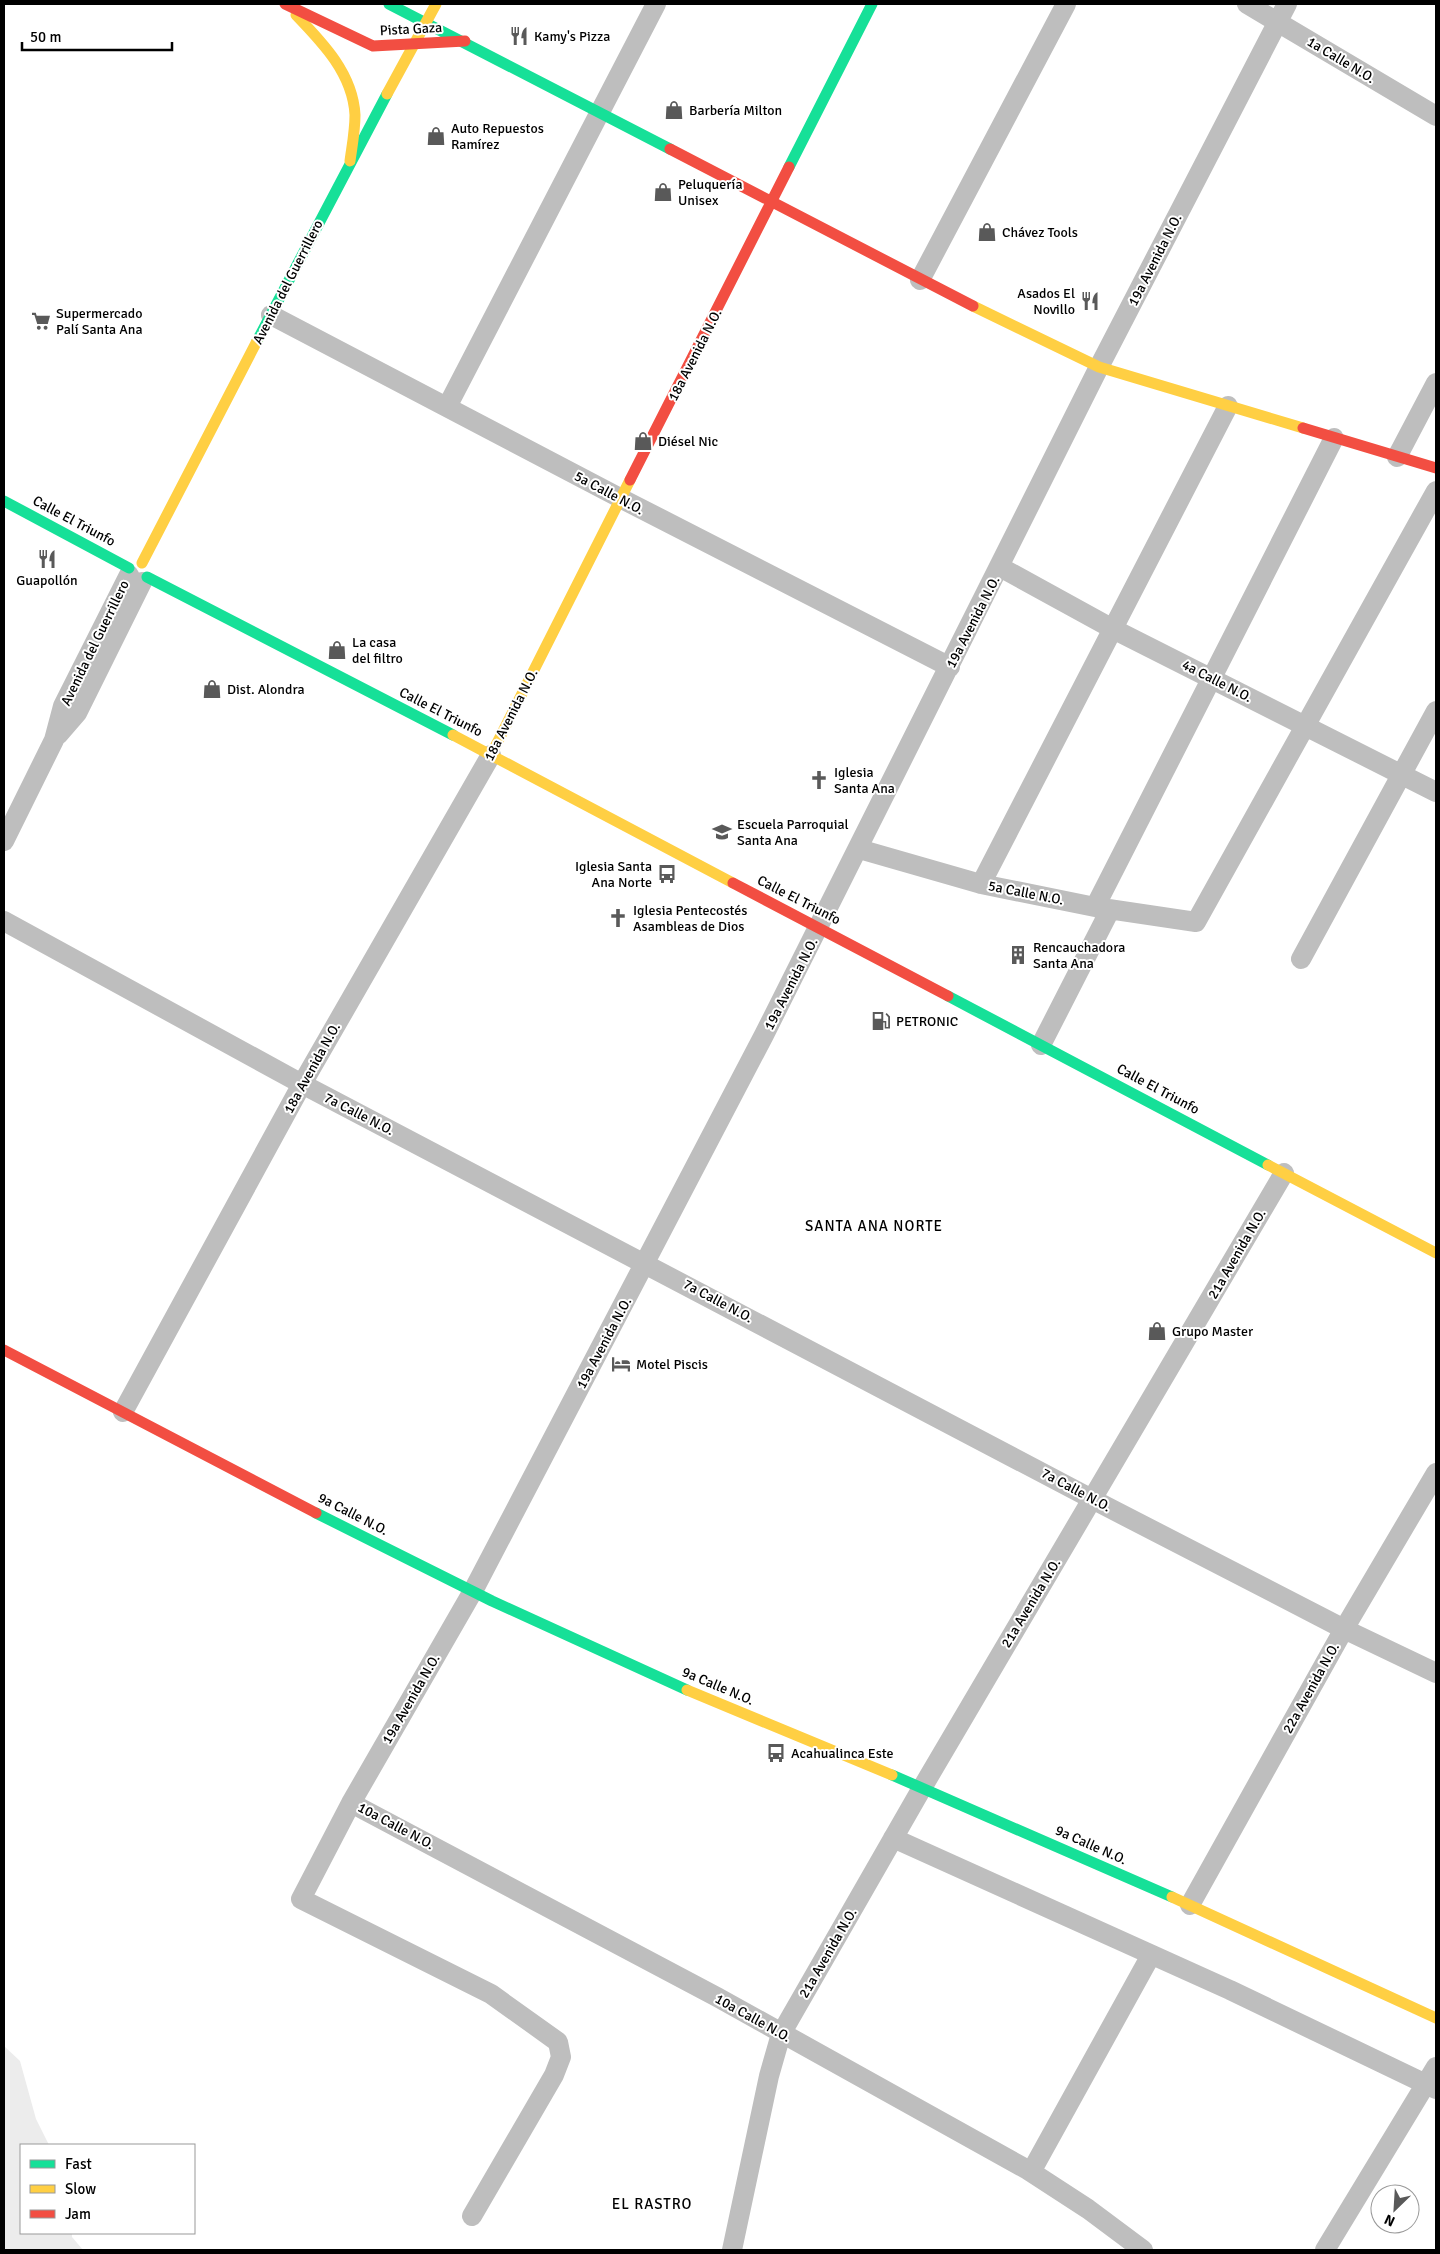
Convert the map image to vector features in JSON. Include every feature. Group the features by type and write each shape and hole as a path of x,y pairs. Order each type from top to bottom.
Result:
{"main road":[{"name":"Pista Gaza","path":"284,4 373,46 413,46 465,41"},
{"path":"284,4 326,47 351,92 355,121 350,161"},
{"name":"Pista Gaza","path":"389,4 465,41"},
{"name":"Avenida del Guerrillero","path":"138,573 350,161 436,4"},
{"name":"18a Avenida N.O.","path":"491,755 872,4"},
{"path":"465,41 772,204 920,280 1100,367 1436,468"},
{"name":"Calle El Triunfo","path":"4,500 138,573 491,755 1436,1253"},
{"name":"9a Calle N.O.","path":"4,1350 473,1591 583,1644 785,1732 922,1788 1190,1905 1436,2018"}],"street":[{"path":"447,407 656,4"},
{"path":"920,280 1066,4"},
{"name":"1a Calle N.O.","path":"1247,4 1436,116"},
{"name":"19a Avenida N.O.","path":"472,2216 554,2074 561,2057 558,2042 491,1994 301,1899 351,1803 473,1591 820,928 1100,367 1287,4"},
{"name":"5a Calle N.O.","path":"271,315 622,499 950,667"},
{"path":"1397,457 1436,383"},
{"path":"981,884 1228,406"},
{"path":"1041,1045 1102,908 1212,679 1334,438"},
{"path":"1306,726 1436,491"},
{"name":"4a Calle N.O.","path":"1000,567 1113,628 1436,792"},
{"name":"Avenida del Guerrillero","path":"4,841 54,740 63,706 138,573"},
{"path":"1301,959 1436,711"},
{"name":"5a Calle N.O.","path":"859,849 981,884 1102,908 1196,922 1306,726"},
{"name":"18a Avenida N.O.","path":"123,1412 302,1084 491,755"},
{"name":"7a Calle N.O.","path":"4,921 302,1084 1092,1499 1344,1629 1436,1673"},
{"name":"21a Avenida N.O.","path":"732,2250 768,2076 781,2034 922,1788 1284,1173"},
{"name":"22a Avenida N.O.","path":"1190,1905 1344,1629 1436,1473"},
{"name":"10a Calle N.O.","path":"351,1803 717,1997 1031,2172 1088,2209 1143,2250"},
{"path":"894,1838 1433,2080 1325,2250"},
{"path":"1031,2172 1151,1955"}],"shaded area":[{"path":"4,2046 20,2061 36,2119 48,2144 20,2144 20,2234 72,2234 72,2237 83,2250 4,2250"}],"traffic: fast":[{"path":"389,4 670,149"},
{"path":"789,167 872,4"},
{"path":"257,341 387,94"},
{"path":"4,501 129,568"},
{"path":"147,577 453,735"},
{"path":"948,996 1268,1165"},
{"path":"316,1513 492,1601 687,1690"},
{"path":"892,1775 1172,1897"}],"traffic: slow":[{"path":"387,94 436,4"},
{"path":"296,15 335,60 349,86 355,115 350,161"},
{"path":"973,306 1099,367 1303,428"},
{"path":"142,563 257,341"},
{"path":"491,755 630,480"},
{"path":"453,735 733,883"},
{"path":"1268,1165 1436,1253"},
{"path":"687,1690 892,1775"},
{"path":"1172,1897 1436,2018"}],"traffic: jam":[{"path":"285,4 373,46 465,41"},
{"path":"670,149 973,306"},
{"path":"630,480 789,167"},
{"path":"1303,428 1436,468"},
{"path":"733,883 948,996"},
{"path":"4,1350 316,1513"}],"place":[{"name":"Kamy's Pizza","path":"519,36"},
{"name":"Barbería Milton","path":"674,110"},
{"name":"Auto Repuestos Ramírez","path":"436,136"},
{"name":"Peluquería Unisex","path":"663,192"},
{"name":"Chávez Tools","path":"987,232"},
{"name":"Asados El Novillo","path":"1090,301"},
{"name":"Supermercado Palí Santa Ana","path":"41,321"},
{"name":"Diésel Nic","path":"643,441"},
{"name":"Guapollón","path":"47,559"},
{"name":"La casa del filtro","path":"337,650"},
{"name":"Dist. Alondra","path":"212,689"},
{"name":"Iglesia Santa Ana","path":"819,780"},
{"name":"Escuela Parroquial Santa Ana","path":"722,832"},
{"name":"Iglesia Santa Ana Norte","path":"667,874"},
{"name":"Iglesia Pentecostés Asambleas de Dios","path":"618,918"},
{"name":"Rencauchadora Santa Ana","path":"1018,955"},
{"name":"PETRONIC","path":"881,1021"},
{"name":"Grupo Master","path":"1157,1331"},
{"name":"Motel Piscis","path":"621,1364"},
{"name":"Acahualinca Este","path":"776,1753"}],"district":[{"name":"SANTA ANA NORTE","path":"874,1226"},
{"name":"EL RASTRO","path":"652,2204"}]}
